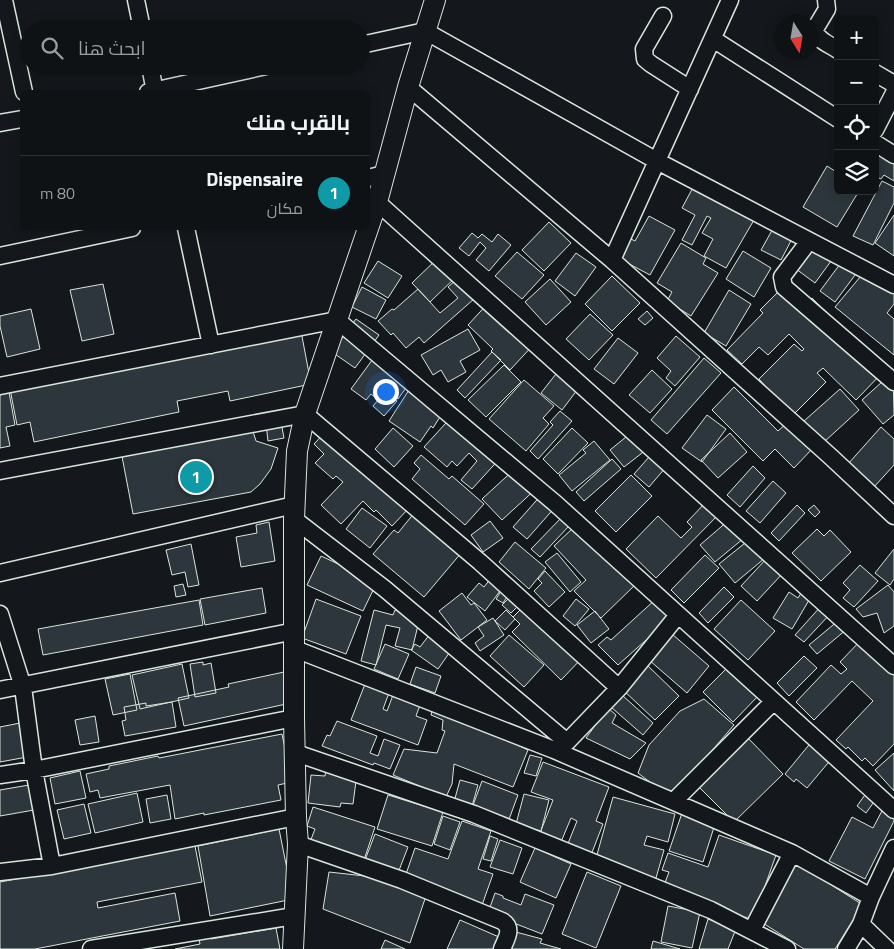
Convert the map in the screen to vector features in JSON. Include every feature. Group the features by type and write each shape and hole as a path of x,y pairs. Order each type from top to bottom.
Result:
{"street":[{"path":"4,0 20,74"},
{"path":"136,0 140,20"},
{"path":"370,223 377,202 376,176 408,86 434,0"},
{"path":"612,260 730,0"},
{"path":"826,0 827,9 815,29 815,33 819,38 834,47"},
{"path":"663,16 644,49 645,59 690,89"},
{"path":"370,43 425,31 657,161 894,284"},
{"path":"712,39 834,116"},
{"path":"20,75 24,90"},
{"path":"151,75 152,90"},
{"path":"161,90 227,75"},
{"path":"879,75 894,84"},
{"path":"408,86 612,260 832,457 894,516"},
{"path":"879,122 894,93"},
{"path":"0,123 20,119"},
{"path":"879,146 894,155"},
{"path":"377,202 894,666"},
{"path":"0,256 123,230"},
{"path":"186,230 211,345"},
{"path":"293,949 298,844 294,718 294,512 297,450 305,414 368,230"},
{"path":"809,241 782,277 784,287 894,382"},
{"path":"0,386 337,320"},
{"path":"337,320 556,504 772,702 894,810"},
{"path":"0,471 305,414"},
{"path":"305,414 480,562 620,688"},
{"path":"0,573 294,512"},
{"path":"294,512 384,589 560,746"},
{"path":"0,614 23,687 34,770 52,866"},
{"path":"560,746 620,688 678,615"},
{"path":"0,690 295,640 560,746 674,801 792,853 871,897"},
{"path":"674,801 772,702"},
{"path":"0,775 34,770 294,718"},
{"path":"296,753 474,814 704,906 787,949"},
{"path":"0,872 52,866 296,817"},
{"path":"298,844 402,880 508,924 508,935 502,949"},
{"path":"752,930 792,853"},
{"path":"846,949 861,924 871,897 892,859"},
{"path":"91,949 294,916"},
{"path":"861,924 887,949"}],"building":[{"path":"894,146 894,181 884,175 881,179 879,178 879,148"},
{"path":"827,166 834,170 834,195 857,195 837,227 803,207"},
{"path":"697,180 758,213 726,268 704,256 713,239 702,233 711,218 707,216 692,245 682,240 695,215 682,208"},
{"path":"882,181 894,187 894,203 873,245 853,236 875,195 879,195 879,187"},
{"path":"894,215 894,256 875,243"},
{"path":"649,216 675,230 650,275 620,259 631,239 635,241"},
{"path":"549,222 571,243 544,271 522,250"},
{"path":"775,225 794,235 781,260 761,250"},
{"path":"472,233 478,238 482,234 492,242 498,234 511,245 489,271 476,260 486,248 480,242 469,256 459,248"},
{"path":"812,240 834,257 815,283 792,266"},
{"path":"681,243 706,258 703,264 718,273 691,316 667,301 672,292 657,283"},
{"path":"743,251 771,268 754,297 726,279"},
{"path":"517,252 544,275 522,299 495,276"},
{"path":"576,253 596,267 575,296 555,281"},
{"path":"441,255 459,274 430,302 412,283"},
{"path":"846,256 861,267 835,302 820,291"},
{"path":"378,261 402,276 388,298 364,283"},
{"path":"871,264 894,283 894,304 887,313 894,319 894,355 835,307"},
{"path":"465,272 483,291 424,343 419,337 406,348 393,333 391,335 378,321 418,289 440,313 458,298 448,287"},
{"path":"612,276 640,303 612,331 585,304"},
{"path":"550,279 571,302 546,325 525,302"},
{"path":"787,283 801,310 812,298 885,370 856,400 823,368 817,373 826,382 794,414 767,388 759,379 794,344 802,351 804,349 789,334 768,355 759,347 742,364 727,350 763,313 760,310"},
{"path":"103,284 114,334 82,341 70,290"},
{"path":"362,287 386,300 376,319 352,307"},
{"path":"729,290 751,304 726,346 704,333"},
{"path":"491,300 536,342 510,370 491,351 493,349 468,325"},
{"path":"31,309 40,349 7,357 0,326 0,316"},
{"path":"647,311 653,318 645,325 638,319"},
{"path":"590,314 613,335 589,360 566,339"},
{"path":"356,319 379,335 355,368 332,352"},
{"path":"468,329 480,350 460,361 466,372 448,382 441,370 433,375 421,355"},
{"path":"301,331 311,384 230,401 228,391 177,401 179,412 34,442 30,422 17,425 10,389"},
{"path":"676,336 700,357 675,386 666,378 671,371 657,358"},
{"path":"618,338 638,353 614,384 594,369"},
{"path":"378,352 413,378 398,399 383,388 376,398 371,394 366,400 351,389"},
{"path":"492,352 501,360 465,398 457,390"},
{"path":"704,358 721,373 667,434 651,420"},
{"path":"504,365 521,382 486,417 468,400"},
{"path":"563,365 584,381 562,410 541,393"},
{"path":"652,370 672,389 650,413 629,395"},
{"path":"893,372 894,415 883,424 862,400"},
{"path":"524,380 554,406 543,418 549,424 526,451 489,419"},
{"path":"414,382 448,404 433,428 431,426 420,442 389,421"},
{"path":"734,387 778,431 788,422 813,448 794,468 775,449 763,461 712,410"},
{"path":"840,389 859,410 824,442 804,421"},
{"path":"386,391 397,401 384,416 373,406"},
{"path":"9,392 15,425 6,427 10,446 0,448 0,393"},
{"path":"560,411 572,421 538,459 530,451 553,425 550,422"},
{"path":"456,412 503,455 472,489 461,480 477,461 469,453 457,466 452,461 447,467 424,447"},
{"path":"707,415 726,429 702,462 682,448"},
{"path":"281,422 284,438 268,441 266,424"},
{"path":"251,425 256,441 278,448 271,469 260,484 251,492 133,514 120,446"},
{"path":"881,427 894,439 894,465 874,487 848,464"},
{"path":"393,428 413,446 394,467 375,449"},
{"path":"572,428 588,443 558,474 543,459"},
{"path":"637,428 651,446 624,467 610,450"},
{"path":"328,429 410,507 392,526 376,510 374,512 363,501 341,524 321,505 343,482 336,476 333,479 315,463 324,454 314,444"},
{"path":"730,433 747,452 718,478 701,460"},
{"path":"594,441 610,460 572,491 559,475 586,453 583,450"},
{"path":"657,448 672,460 649,487 634,474"},
{"path":"421,455 449,479 452,476 484,504 465,525 412,479 420,469 414,463"},
{"path":"612,459 621,469 584,501 576,492"},
{"path":"518,466 538,487 502,520 482,499"},
{"path":"753,466 765,478 740,507 727,495"},
{"path":"631,475 652,496 616,532 595,511"},
{"path":"773,481 786,493 760,523 746,511"},
{"path":"543,493 557,505 527,539 513,527"},
{"path":"707,501 720,513 656,578 626,549 658,516 681,538 692,527 687,522"},
{"path":"797,505 805,513 779,541 771,533"},
{"path":"814,505 820,512 815,517 808,510"},
{"path":"419,507 467,546 424,597 373,554 394,530 398,533"},
{"path":"362,508 387,526 370,548 346,529"},
{"path":"561,518 569,526 540,557 531,549"},
{"path":"729,520 744,538 715,562 700,545"},
{"path":"490,521 503,538 483,552 471,535"},
{"path":"269,522 275,561 241,567 236,537 257,533 256,525"},
{"path":"574,527 635,585 601,618 574,591 586,580 554,546"},
{"path":"817,529 824,536 830,530 851,552 821,581 792,553"},
{"path":"750,539 765,558 735,583 719,564"},
{"path":"515,542 546,568 529,589 499,562"},
{"path":"191,544 199,585 188,587 185,572 172,575 166,550"},
{"path":"894,549 894,579 890,585 875,573"},
{"path":"557,553 581,582 570,592 545,562"},
{"path":"705,555 719,568 684,603 671,590"},
{"path":"321,556 377,582 363,611 307,585"},
{"path":"768,557 784,572 757,601 741,586"},
{"path":"860,565 878,581 854,607 843,598 850,590 843,583"},
{"path":"545,571 565,592 549,607 534,591 542,583 538,579"},
{"path":"491,578 503,587 485,611 467,597 479,583 484,587"},
{"path":"183,584 186,595 176,597 174,586"},
{"path":"888,585 894,592 894,626 884,633 877,613 863,617 856,609"},
{"path":"724,587 734,597 708,623 699,613"},
{"path":"262,588 266,613 205,625 200,599"},
{"path":"503,588 510,592 503,603 496,599"},
{"path":"803,590 812,595 792,629 773,618 789,592 798,598"},
{"path":"462,593 471,605 474,603 487,620 461,640 439,611"},
{"path":"513,594 522,602 511,613 502,605"},
{"path":"657,598 673,616 618,665 598,645 607,637 611,640"},
{"path":"316,599 361,616 346,654 302,638"},
{"path":"576,599 589,609 575,626 563,616"},
{"path":"199,600 203,625 43,655 38,629"},
{"path":"741,600 775,631 748,660 714,629"},
{"path":"528,602 584,656 561,680 512,632 520,624 513,617"},
{"path":"822,605 831,613 804,642 795,635"},
{"path":"374,610 393,615 395,610 420,617 412,650 395,646 400,628 386,625 376,665 361,661"},
{"path":"506,610 515,619 505,630 495,621"},
{"path":"595,611 609,629 591,643 577,625"},
{"path":"493,618 504,635 480,651 475,643 484,636 478,627"},
{"path":"839,620 847,629 817,654 809,645"},
{"path":"430,634 452,649 438,669 411,650 415,644 420,647"},
{"path":"672,634 709,666 687,693 649,660"},
{"path":"509,635 544,665 524,687 490,656"},
{"path":"863,638 894,668 894,744 873,766 865,758 862,761 848,747 846,749 836,740 873,701 852,681 814,720 796,702 831,665 841,674 847,669 840,662"},
{"path":"385,644 409,654 398,679 374,669"},
{"path":"804,656 817,668 789,696 777,683"},
{"path":"203,662 203,665 211,663 216,693 195,697 190,664"},
{"path":"182,664 189,698 140,709 132,675"},
{"path":"646,664 679,696 655,720 622,689"},
{"path":"730,665 760,694 733,722 703,692"},
{"path":"416,667 441,676 435,693 410,684"},
{"path":"284,672 291,703 184,726 178,698 229,687 228,684"},
{"path":"130,674 137,710 113,715 105,679"},
{"path":"365,684 389,693 383,709 387,711 393,695 420,705 416,716 427,720 418,745 351,720"},
{"path":"622,695 653,723 643,735 611,707"},
{"path":"704,699 734,725 671,798 638,773 649,745 680,711"},
{"path":"172,702 176,727 125,736 122,721 126,720 124,707 146,703 146,706"},
{"path":"433,706 528,750 513,787 454,764 452,784 446,797 393,775 404,749 437,753 445,731 442,730 443,720 431,715"},
{"path":"608,708 616,715 612,723 646,743 630,759 586,738"},
{"path":"95,716 99,742 80,745 75,720"},
{"path":"337,721 377,736 370,753 378,756 384,739 400,745 390,769 374,763 373,765 322,746 327,735 330,736"},
{"path":"20,723 27,757 0,762 0,727"},
{"path":"282,734 292,782 278,785 281,800 175,819 170,785 100,798 98,790 90,792 86,774 109,769 109,766"},
{"path":"746,736 783,774 734,822 697,785"},
{"path":"813,740 833,757 807,788 796,779 794,782 785,774"},
{"path":"894,753 894,791 875,770"},
{"path":"530,755 542,758 536,776 524,773"},
{"path":"543,762 609,787 596,821 603,824 591,855 567,846 577,821 571,818 561,842 540,833 553,800 531,792"},
{"path":"326,769 357,773 353,804 341,803 340,807 308,803 311,775 325,776"},
{"path":"80,771 86,798 55,804 50,778"},
{"path":"460,780 478,785 472,806 454,802"},
{"path":"482,781 518,795 508,822 472,808"},
{"path":"29,785 34,810 0,816 0,790"},
{"path":"867,792 876,799 866,813 857,806"},
{"path":"137,793 143,822 95,833 88,804"},
{"path":"524,794 549,800 541,831 516,824"},
{"path":"167,795 171,819 150,823 146,799"},
{"path":"388,795 443,812 432,846 377,829"},
{"path":"613,797 675,814 668,842 647,836 644,845 664,850 656,878 595,862"},
{"path":"84,804 91,833 64,839 57,810"},
{"path":"313,807 375,827 364,860 310,842 315,829 307,826"},
{"path":"884,807 894,812 894,821 865,879 829,861 852,817 873,828"},
{"path":"682,813 715,824 703,862 669,851"},
{"path":"443,816 460,822 450,850 434,844"},
{"path":"462,821 491,831 478,869 493,874 481,908 405,877 415,848 448,859"},
{"path":"279,829 293,899 210,916 198,846"},
{"path":"375,834 408,847 398,873 365,860"},
{"path":"719,835 776,855 753,920 663,888 669,872 662,870 668,853 708,867"},
{"path":"490,836 498,839 491,861 483,859"},
{"path":"500,840 522,848 513,874 490,867"},
{"path":"195,846 202,882 97,902 98,908 175,893 180,921 35,949 0,949 0,882"},
{"path":"535,848 571,864 556,898 520,882"},
{"path":"795,862 863,905 835,949 804,949 758,920"},
{"path":"329,872 383,878 427,893 410,943 323,909"},
{"path":"587,872 621,886 596,948 562,934"},
{"path":"495,893 521,905 525,894 554,905 542,934 488,913"},
{"path":"668,906 700,912 692,948 661,942"},
{"path":"708,919 736,929 728,949 699,949"},
{"path":"460,920 499,937 494,949 447,949"},
{"path":"209,928 211,939 276,928 280,949 175,949 200,944 197,930"},
{"path":"512,931 542,939 540,943 561,949 507,949"},
{"path":"385,940 405,949 381,949"},
{"path":"653,941 680,949 651,949"}],"place":[{"name":"Dispensaire","path":"196,477"}]}
